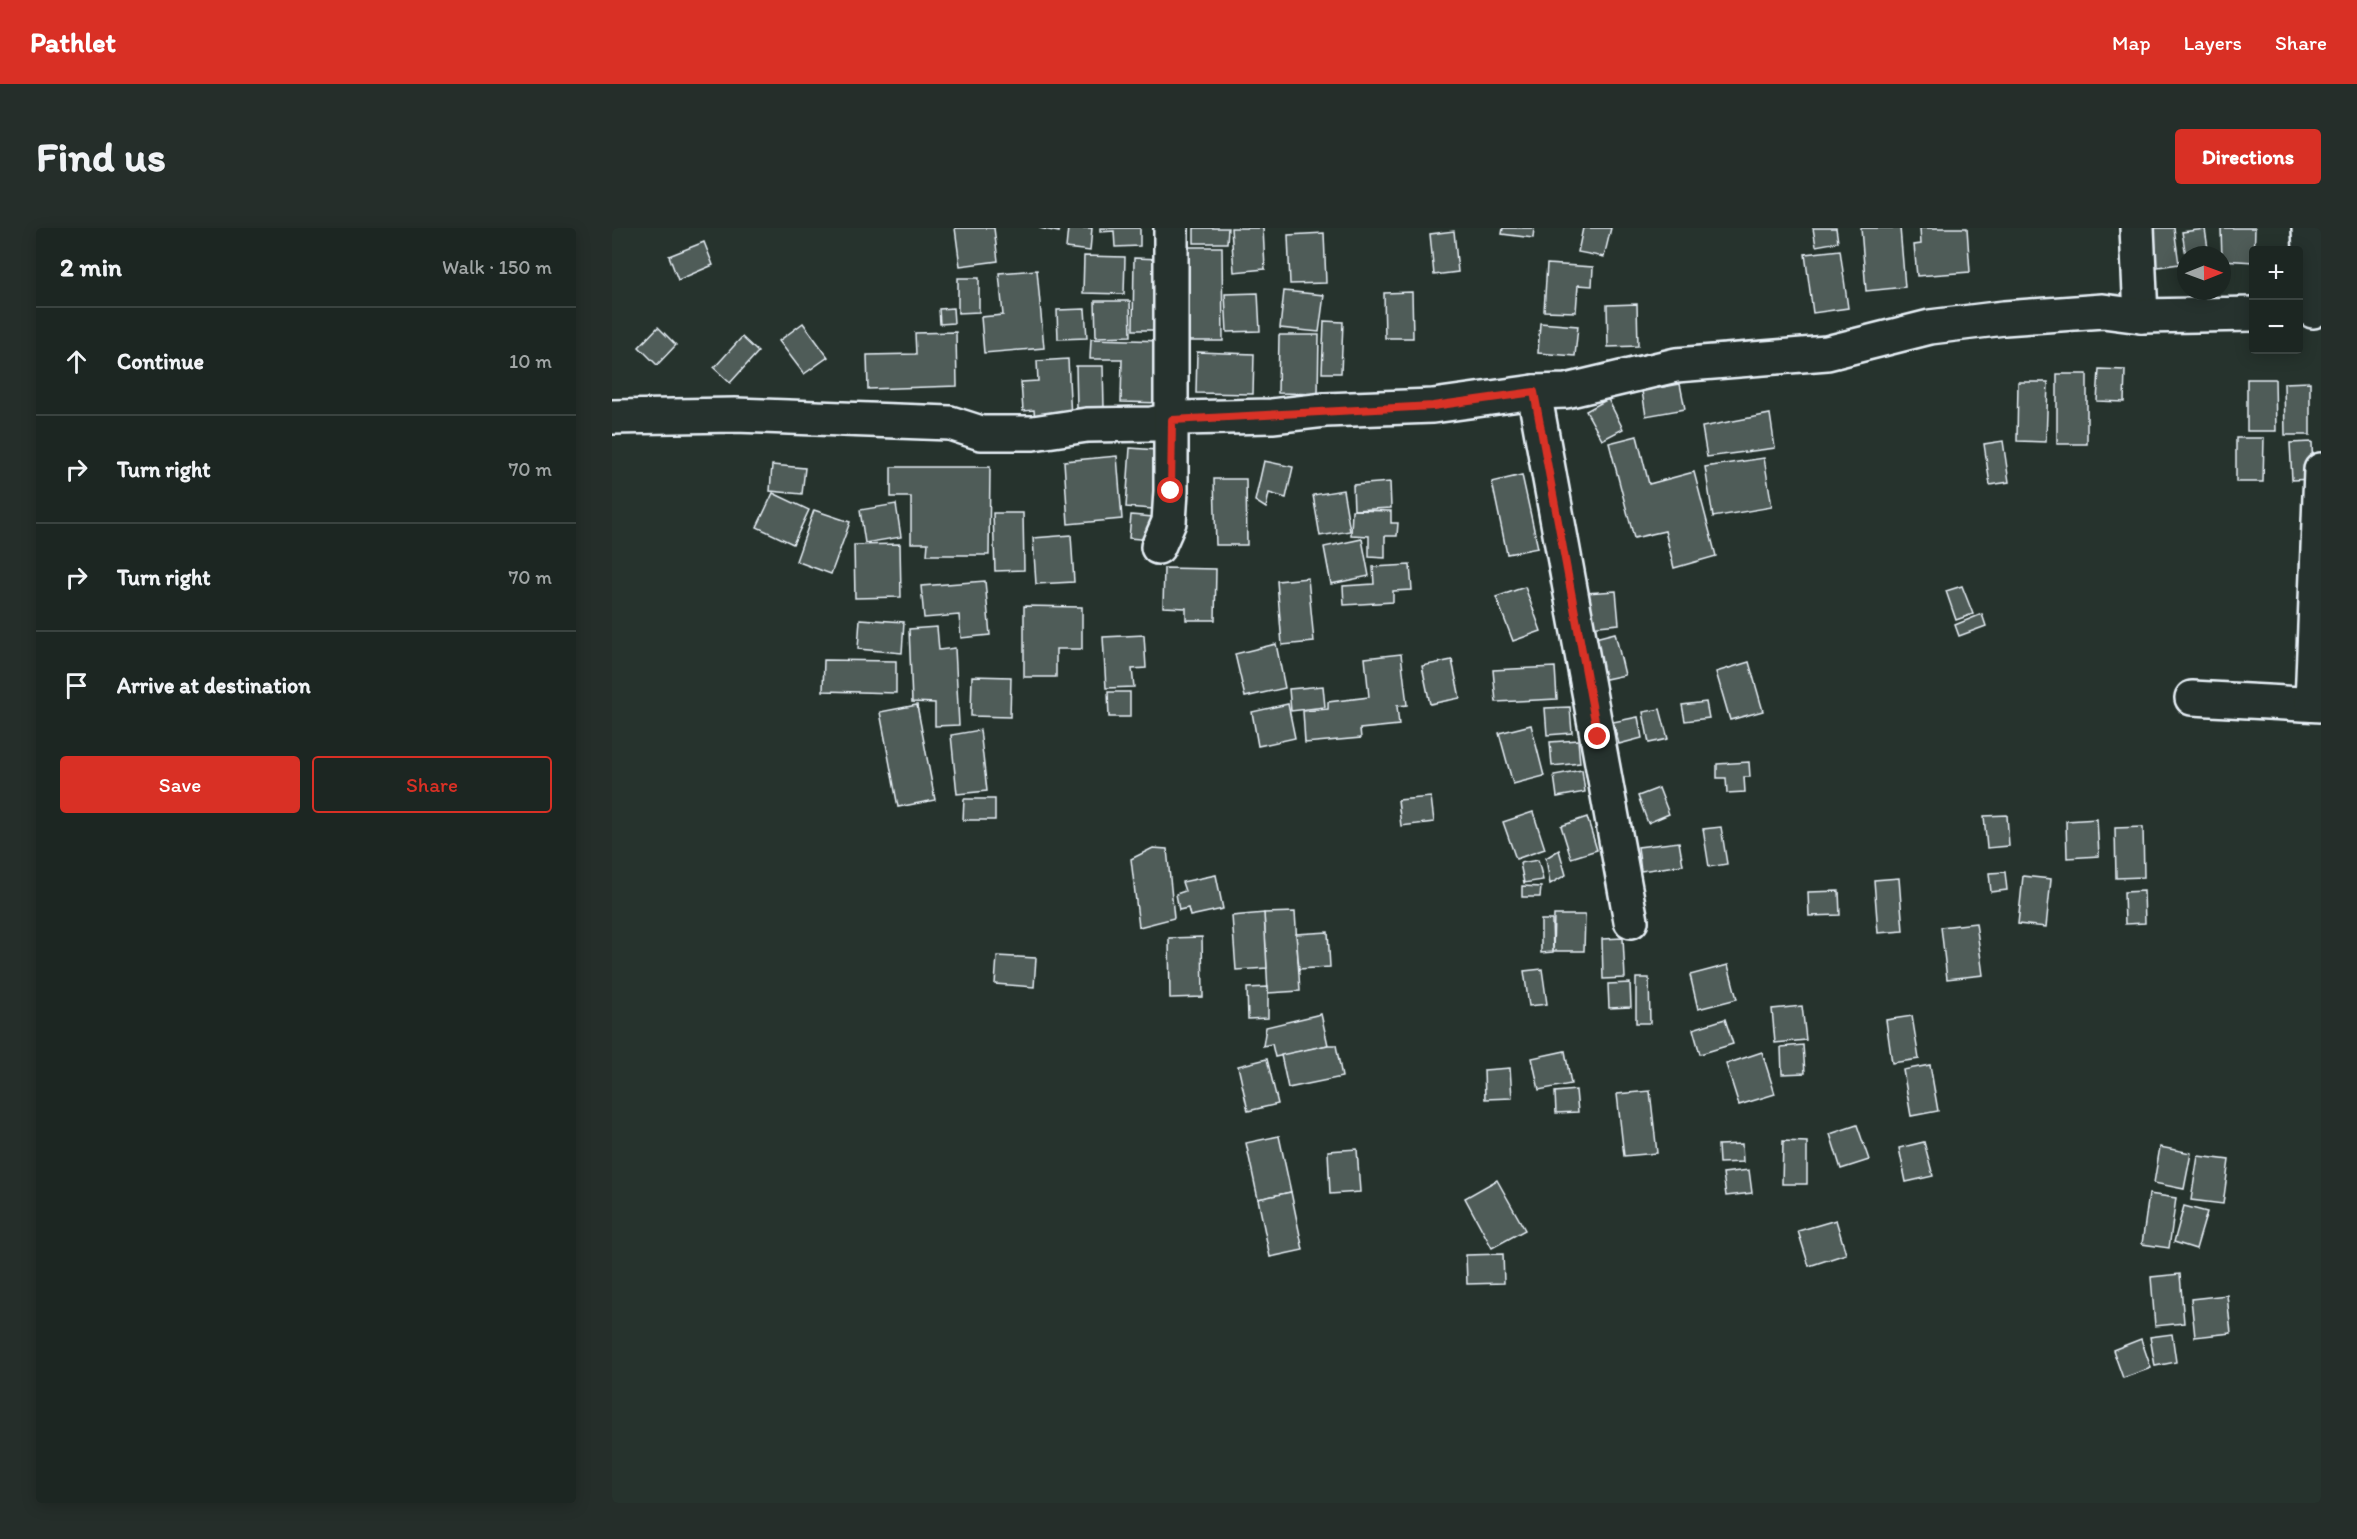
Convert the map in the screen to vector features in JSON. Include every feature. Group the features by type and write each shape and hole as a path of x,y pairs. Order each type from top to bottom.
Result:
{"street":[{"path":"1158,547 1169,522 1172,420 1171,228"},
{"path":"2137,228 2141,316"},
{"path":"2309,228 2311,311"},
{"path":"612,417 735,415 950,423 981,433 1033,433 1087,425 1433,406 1534,392 1566,391 1676,365 1827,353 1930,327 2004,318 2103,311 2141,316 2249,314"},
{"path":"1534,392 1631,921"},
{"path":"2192,698 2317,704 2321,470"}],"building":[{"path":"955,228 994,228 998,261 960,266"},
{"path":"1039,228 1059,228 1059,232"},
{"path":"1068,228 1092,228 1090,251 1066,248"},
{"path":"1100,228 1140,228 1140,246 1115,247 1114,231 1100,232"},
{"path":"1194,228 1228,228 1227,243 1194,243"},
{"path":"1231,228 1263,228 1265,269 1234,272"},
{"path":"1503,228 1534,228 1533,238 1502,234"},
{"path":"1583,228 1611,228 1604,257 1578,252"},
{"path":"1813,228 1836,228 1838,242 1816,246"},
{"path":"1861,228 1900,228 1905,287 1866,291"},
{"path":"1920,228 1967,228 1970,272 1917,276 1914,245 1921,244"},
{"path":"2145,228 2174,228 2177,264 2151,268"},
{"path":"2221,228 2255,228 2254,246 2249,246 2249,262 2231,261 2231,246 2222,246"},
{"path":"2205,229 2208,246 2184,246 2182,232"},
{"path":"1454,231 1458,272 1434,275 1430,234"},
{"path":"1324,233 1326,283 1290,284 1288,235"},
{"path":"704,242 713,265 678,280 669,256"},
{"path":"1188,247 1222,247 1223,341 1178,341 1177,255 1188,254"},
{"path":"1840,250 1848,308 1813,313 1805,254"},
{"path":"1084,256 1125,257 1124,294 1083,293"},
{"path":"1134,258 1162,259 1161,330 1133,330"},
{"path":"1547,264 1593,267 1592,286 1578,285 1576,312 1544,311"},
{"path":"1037,270 1044,348 984,353 981,317 1003,315 999,273"},
{"path":"958,278 979,278 979,312 958,313"},
{"path":"1284,291 1324,295 1319,332 1280,328"},
{"path":"1412,292 1413,338 1385,338 1384,293"},
{"path":"1258,293 1260,331 1227,332 1225,294"},
{"path":"1095,301 1130,301 1131,336 1096,337"},
{"path":"1637,304 1638,346 1608,347 1607,305"},
{"path":"953,308 954,323 940,324 939,309"},
{"path":"1085,309 1087,338 1058,339 1057,310"},
{"path":"1324,321 1343,322 1341,373 1322,373"},
{"path":"803,323 828,357 804,374 779,341"},
{"path":"1540,323 1578,326 1575,356 1538,353"},
{"path":"658,327 676,345 657,365 639,347"},
{"path":"956,332 957,386 868,389 867,355 916,354 915,333"},
{"path":"1279,335 1319,335 1318,394 1278,393"},
{"path":"742,337 758,352 730,383 714,368"},
{"path":"1091,339 1165,341 1164,403 1121,402 1122,359 1090,359"},
{"path":"1197,352 1254,354 1253,394 1196,393"},
{"path":"1068,359 1071,419 1035,421 1034,410 1023,411 1021,382 1038,381 1037,361"},
{"path":"1076,366 1103,366 1104,408 1077,408"},
{"path":"2099,369 2125,370 2124,402 2097,401"},
{"path":"2057,374 2087,374 2087,444 2057,444"},
{"path":"2247,379 2275,379 2276,431 2247,431"},
{"path":"2018,382 2048,382 2046,442 2017,441"},
{"path":"2310,382 2310,435 2285,435 2284,383"},
{"path":"1680,384 1685,409 1646,416 1642,391"},
{"path":"1608,399 1623,429 1602,440 1586,411"},
{"path":"1770,414 1775,448 1707,457 1702,427"},
{"path":"1637,436 1649,484 1694,472 1716,556 1674,568 1665,531 1634,538 1609,443"},
{"path":"2236,438 2264,438 2263,482 2236,482"},
{"path":"2003,441 2009,482 1990,485 1984,444"},
{"path":"2312,442 2313,479 2292,480 2290,443"},
{"path":"1130,448 1157,450 1153,509 1126,507"},
{"path":"1117,456 1122,519 1068,524 1064,461"},
{"path":"1764,458 1772,507 1713,517 1705,467"},
{"path":"1264,461 1293,467 1286,498 1269,493 1266,508 1255,501"},
{"path":"772,465 805,468 802,494 770,491"},
{"path":"891,467 990,467 989,555 927,555 928,543 911,543 911,497 891,497"},
{"path":"1522,475 1538,548 1507,554 1492,482"},
{"path":"1214,479 1246,479 1247,545 1216,545"},
{"path":"1390,482 1391,508 1354,510 1353,485"},
{"path":"1343,490 1350,531 1320,536 1313,495"},
{"path":"773,493 809,510 793,544 757,527"},
{"path":"896,504 901,537 865,543 860,510"},
{"path":"814,510 850,522 831,574 796,561"},
{"path":"1352,510 1391,511 1391,523 1398,523 1397,536 1385,536 1385,558 1369,557 1369,536 1351,535"},
{"path":"993,513 1023,513 1024,570 995,571"},
{"path":"1131,515 1153,517 1151,540 1129,538"},
{"path":"1071,535 1074,582 1036,584 1033,538"},
{"path":"1362,539 1369,576 1331,584 1324,547"},
{"path":"900,544 901,597 855,598 854,545"},
{"path":"1410,565 1412,590 1393,591 1393,602 1344,605 1343,586 1374,584 1373,567"},
{"path":"1164,568 1216,569 1215,620 1186,620 1186,608 1163,607"},
{"path":"1308,578 1314,642 1282,645 1277,581"},
{"path":"985,581 990,635 961,638 959,615 924,618 921,586"},
{"path":"1962,586 1973,614 1956,620 1946,591"},
{"path":"1525,587 1541,631 1513,641 1496,597"},
{"path":"1616,591 1619,624 1588,627 1585,593"},
{"path":"1024,606 1082,607 1082,649 1056,649 1056,677 1024,677"},
{"path":"1982,614 1986,626 1959,636 1955,625"},
{"path":"860,619 904,622 902,653 858,649"},
{"path":"937,627 939,650 955,648 959,725 935,726 935,703 912,702 909,629"},
{"path":"1615,633 1625,675 1601,680 1591,639"},
{"path":"1144,635 1146,668 1132,669 1134,687 1106,688 1103,637"},
{"path":"1276,644 1285,688 1245,697 1235,654"},
{"path":"1401,654 1407,705 1397,706 1399,725 1360,729 1361,738 1305,743 1303,711 1328,709 1328,702 1369,697 1365,658"},
{"path":"824,660 896,661 896,693 823,691"},
{"path":"1452,660 1460,698 1430,704 1422,666"},
{"path":"1749,662 1763,711 1730,720 1716,672"},
{"path":"1555,667 1557,699 1496,702 1493,670"},
{"path":"972,676 1011,677 1010,717 971,716"},
{"path":"1323,686 1325,707 1291,711 1289,689"},
{"path":"1108,692 1130,692 1130,717 1109,717"},
{"path":"1706,702 1709,718 1685,721 1682,705"},
{"path":"1288,704 1295,738 1258,746 1252,712"},
{"path":"917,705 935,800 898,807 880,712"},
{"path":"1570,707 1572,733 1547,735 1545,708"},
{"path":"1660,709 1668,739 1649,743 1643,712"},
{"path":"1638,717 1642,738 1619,744 1613,722"},
{"path":"1531,725 1544,776 1513,784 1499,733"},
{"path":"980,730 987,791 957,794 951,735"},
{"path":"1578,740 1580,763 1552,766 1550,742"},
{"path":"1749,762 1750,777 1744,777 1745,792 1727,793 1726,778 1717,778 1717,764"},
{"path":"1582,770 1585,792 1557,797 1554,775"},
{"path":"1659,788 1669,814 1648,823 1638,796"},
{"path":"1431,797 1434,822 1401,826 1398,800"},
{"path":"964,799 995,799 995,820 963,820"},
{"path":"1533,812 1545,849 1516,859 1503,822"},
{"path":"2007,815 2009,846 1987,848 1984,816"},
{"path":"1587,817 1597,850 1571,858 1561,826"},
{"path":"2097,819 2099,856 2067,858 2066,821"},
{"path":"1721,827 1727,864 1709,867 1703,829"},
{"path":"2143,827 2144,877 2116,878 2115,828"},
{"path":"1679,842 1683,865 1641,871 1638,847"},
{"path":"1153,848 1167,849 1174,918 1139,927 1131,859"},
{"path":"1559,850 1566,875 1550,884 1546,858"},
{"path":"1538,860 1543,880 1524,883 1520,863"},
{"path":"2005,872 2007,890 1991,892 1989,873"},
{"path":"1216,875 1223,909 1190,916 1188,908 1179,910 1176,894 1185,891 1182,882"},
{"path":"2023,876 2051,879 2046,927 2018,924"},
{"path":"1899,878 1903,931 1878,933 1874,880"},
{"path":"1522,886 1541,887 1540,897 1522,897"},
{"path":"1839,891 1840,915 1809,916 1808,892"},
{"path":"2144,891 2145,923 2125,924 2124,892"},
{"path":"1295,912 1300,991 1268,993 1264,913"},
{"path":"1264,913 1267,968 1236,970 1232,916"},
{"path":"1554,915 1585,915 1584,951 1553,951"},
{"path":"1541,920 1552,920 1553,952 1541,953"},
{"path":"1976,923 1983,975 1947,979 1941,927"},
{"path":"1328,932 1330,967 1299,969 1296,934"},
{"path":"1202,937 1203,997 1170,998 1169,938"},
{"path":"1623,938 1625,978 1603,979 1602,939"},
{"path":"997,956 1036,958 1034,987 995,984"},
{"path":"1728,965 1737,999 1698,1009 1690,975"},
{"path":"1542,969 1547,1004 1529,1006 1524,971"},
{"path":"1636,978 1649,978 1650,1023 1636,1023"},
{"path":"1630,983 1631,1007 1609,1008 1608,984"},
{"path":"1268,987 1268,1018 1248,1019 1247,988"},
{"path":"1802,1006 1806,1040 1775,1043 1772,1009"},
{"path":"1321,1014 1328,1045 1275,1057 1272,1044 1263,1046 1266,1027"},
{"path":"1912,1016 1919,1059 1892,1063 1886,1020"},
{"path":"1725,1019 1733,1044 1700,1054 1693,1029"},
{"path":"1336,1045 1342,1077 1288,1088 1281,1055"},
{"path":"1803,1045 1805,1073 1782,1074 1781,1047"},
{"path":"1565,1051 1571,1084 1539,1090 1532,1058"},
{"path":"1762,1052 1775,1094 1739,1105 1726,1064"},
{"path":"1267,1059 1278,1104 1248,1111 1238,1066"},
{"path":"1930,1065 1938,1111 1911,1116 1903,1070"},
{"path":"1510,1068 1512,1098 1485,1099 1484,1070"},
{"path":"1576,1090 1578,1112 1556,1113 1555,1092"},
{"path":"1650,1091 1657,1153 1624,1156 1617,1094"},
{"path":"1857,1125 1869,1160 1841,1169 1830,1134"},
{"path":"1279,1136 1291,1192 1258,1199 1246,1143"},
{"path":"1783,1141 1807,1142 1807,1184 1782,1184"},
{"path":"1924,1142 1933,1176 1906,1182 1899,1148"},
{"path":"1742,1144 1743,1162 1719,1163 1718,1145"},
{"path":"2160,1147 2191,1153 2184,1189 2154,1183"},
{"path":"1357,1149 1360,1192 1330,1194 1328,1151"},
{"path":"2198,1156 2229,1160 2223,1204 2191,1200"},
{"path":"1749,1170 1752,1193 1726,1196 1723,1173"},
{"path":"1497,1180 1525,1230 1492,1248 1465,1198"},
{"path":"1291,1192 1303,1250 1270,1257 1258,1199"},
{"path":"2149,1194 2176,1198 2169,1248 2142,1244"},
{"path":"2184,1206 2207,1212 2196,1249 2174,1242"},
{"path":"1836,1220 1846,1254 1809,1266 1798,1231"},
{"path":"1503,1254 1504,1283 1467,1284 1466,1255"},
{"path":"2180,1274 2184,1323 2155,1326 2151,1277"},
{"path":"2227,1295 2231,1333 2195,1337 2191,1299"},
{"path":"2172,1334 2176,1362 2155,1366 2150,1337"},
{"path":"2141,1339 2151,1368 2123,1378 2113,1350"}],"route":[{"path":"1171,491 1172,420 1433,406 1534,392 1598,737"}]}
